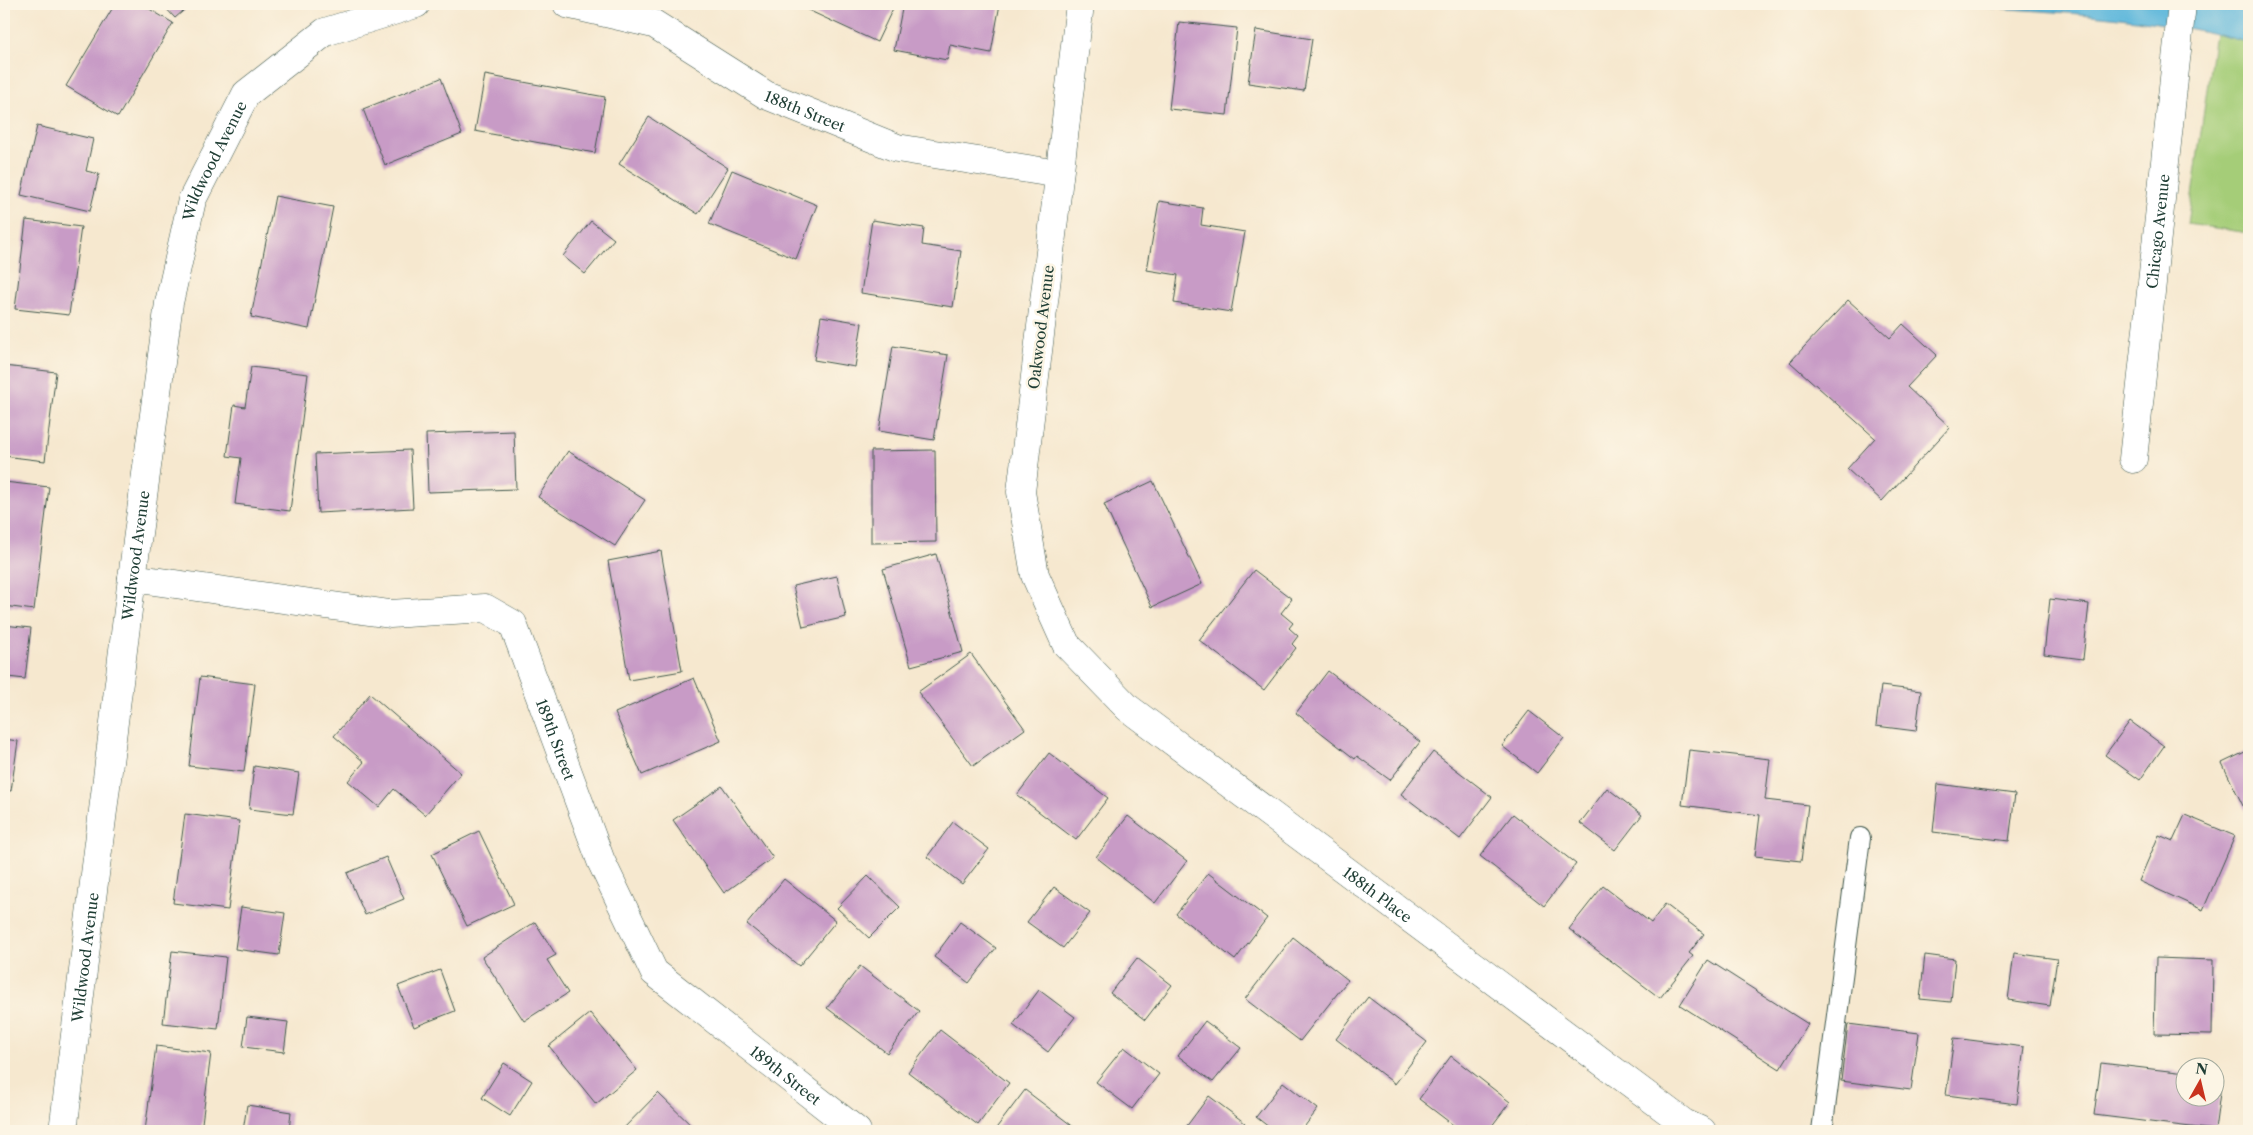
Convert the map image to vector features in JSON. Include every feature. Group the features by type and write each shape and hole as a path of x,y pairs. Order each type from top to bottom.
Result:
{"street":[{"name":"Wildwood Avenue","path":"63,1131 132,578 169,303 192,200 246,94 325,32 416,4"},
{"name":"188th Street","path":"567,4 654,24 766,94 897,148 1059,174"},
{"name":"Oakwood Avenue","path":"1066,644 1035,575 1021,492 1080,4"},
{"name":"Chicago Avenue","path":"2133,459 2182,4"},
{"name":"189th Street","path":"132,578 390,614 485,608 513,624 601,861 654,972 857,1131"},
{"name":"188th Place","path":"1066,644 1128,708 1684,1123 1702,1131"}],"lane":[{"path":"1822,1131 1860,838"}],"green space":[{"path":"2219,4 2249,4 2249,233 2188,224"}],"water":[{"path":"1935,4 2249,4 2249,43 2172,25 2093,15"}],"building":[{"path":"115,4 141,4 173,23 118,117 66,86"},
{"path":"162,4 191,4 175,18"},
{"path":"795,4 895,4 877,42"},
{"path":"903,4 1000,4 991,53 950,45 947,60 894,50"},
{"path":"1179,22 1237,28 1227,115 1169,109"},
{"path":"1256,30 1312,39 1304,91 1248,83"},
{"path":"485,75 605,97 595,153 475,131"},
{"path":"441,78 462,134 385,165 363,109"},
{"path":"649,117 728,168 698,214 619,164"},
{"path":"37,126 93,139 86,171 99,174 90,211 21,195"},
{"path":"732,170 817,205 796,259 709,224"},
{"path":"275,196 333,207 309,329 251,317"},
{"path":"1159,201 1203,208 1201,225 1245,232 1231,312 1174,303 1178,275 1147,270"},
{"path":"26,220 81,227 69,315 15,309"},
{"path":"872,220 924,228 922,245 961,251 953,307 861,293"},
{"path":"591,221 614,239 585,274 563,256"},
{"path":"1848,300 1890,338 1903,324 1937,355 1907,387 1950,427 1882,501 1847,469 1875,438 1790,362"},
{"path":"821,316 862,323 855,367 814,360"},
{"path":"893,346 948,355 934,440 879,431"},
{"path":"4,366 56,372 45,461 4,456"},
{"path":"251,367 308,374 290,511 235,504 241,458 227,456 234,405 245,407"},
{"path":"514,431 516,489 428,492 426,434"},
{"path":"410,450 413,508 318,513 315,454"},
{"path":"935,450 936,542 871,543 871,451"},
{"path":"568,451 645,500 615,546 538,497"},
{"path":"1153,481 1202,584 1152,607 1104,504"},
{"path":"4,482 49,487 34,610 4,606"},
{"path":"661,551 682,671 629,680 608,561"},
{"path":"936,554 963,652 911,666 883,569"},
{"path":"1254,570 1292,599 1281,613 1293,623 1289,628 1298,636 1292,644 1296,648 1264,690 1199,640"},
{"path":"837,576 846,617 803,627 793,586"},
{"path":"2050,599 2089,604 2083,659 2044,654"},
{"path":"4,625 31,628 25,679 8,677 5,701"},
{"path":"971,654 1025,729 973,766 918,692"},
{"path":"1328,671 1420,742 1390,780 1357,756 1355,759 1296,713"},
{"path":"200,677 255,684 244,772 189,766"},
{"path":"694,678 721,741 642,775 615,713"},
{"path":"1881,686 1921,691 1916,731 1876,726"},
{"path":"370,694 461,773 425,815 394,789 379,807 348,781 364,762 334,736"},
{"path":"1529,711 1564,738 1537,773 1502,746"},
{"path":"2130,721 2164,746 2140,780 2105,755"},
{"path":"4,739 18,741 11,791 4,790"},
{"path":"1689,750 1770,759 1765,800 1808,805 1801,861 1755,856 1760,815 1682,805"},
{"path":"2249,750 2249,810 2246,812 2222,763"},
{"path":"1433,752 1492,797 1460,839 1401,794"},
{"path":"1049,753 1108,798 1076,840 1017,795"},
{"path":"254,766 299,773 293,814 249,809"},
{"path":"1938,784 2015,794 2009,841 1933,832"},
{"path":"722,786 773,858 724,893 673,820"},
{"path":"1607,788 1642,815 1615,850 1580,823"},
{"path":"185,814 239,821 228,910 173,903"},
{"path":"1513,814 1576,864 1544,906 1480,856"},
{"path":"2185,815 2235,836 2203,910 2139,881 2159,835 2173,841"},
{"path":"1128,816 1187,861 1155,903 1096,857"},
{"path":"953,822 989,849 962,884 927,857"},
{"path":"479,831 514,904 467,926 432,854"},
{"path":"386,857 404,899 365,915 347,873"},
{"path":"1208,873 1267,918 1235,960 1176,914"},
{"path":"868,876 900,907 869,938 837,908"},
{"path":"784,879 836,921 799,966 747,924"},
{"path":"1603,886 1651,923 1665,904 1704,934 1689,953 1693,956 1660,998 1569,929"},
{"path":"1054,887 1090,913 1063,948 1027,922"},
{"path":"241,907 285,913 279,955 235,949"},
{"path":"535,922 556,955 547,960 568,993 524,1021 482,957"},
{"path":"960,922 996,948 969,983 934,957"},
{"path":"1293,937 1348,980 1300,1041 1245,999"},
{"path":"172,951 226,957 218,1029 163,1023"},
{"path":"2014,953 2057,959 2050,1006 2008,1000"},
{"path":"1925,955 1955,959 1951,1002 1920,999"},
{"path":"1137,958 1172,985 1145,1020 1110,993"},
{"path":"2156,958 2213,960 2212,1035 2154,1034"},
{"path":"1708,960 1808,1024 1780,1069 1680,1005"},
{"path":"860,966 919,1011 887,1053 827,1008"},
{"path":"440,970 455,1011 414,1027 398,986"},
{"path":"1039,990 1075,1017 1048,1052 1013,1025"},
{"path":"1368,997 1427,1042 1395,1084 1336,1039"},
{"path":"590,1013 637,1070 596,1104 549,1046"},
{"path":"247,1017 288,1022 284,1052 243,1047"},
{"path":"1205,1021 1241,1048 1213,1082 1178,1056"},
{"path":"1848,1024 1919,1033 1911,1090 1841,1081"},
{"path":"940,1030 1009,1083 978,1125 908,1072"},
{"path":"1954,1038 2024,1047 2017,1104 1946,1095"},
{"path":"156,1046 211,1053 201,1131 145,1131"},
{"path":"1124,1047 1159,1074 1132,1109 1096,1082"},
{"path":"1451,1056 1510,1102 1488,1131 1461,1131 1419,1099"},
{"path":"504,1063 532,1081 510,1116 482,1098"},
{"path":"2101,1063 2176,1072 2176,1108 2218,1108 2215,1130 2094,1115"},
{"path":"1283,1082 1318,1109 1301,1131 1274,1131 1256,1117"},
{"path":"1025,1090 1079,1131 994,1131"},
{"path":"658,1093 697,1131 621,1131"},
{"path":"1209,1096 1245,1123 1239,1131 1183,1131"},
{"path":"247,1105 291,1112 289,1131 243,1131"},
{"path":"1528,1123 1540,1131 1522,1131"}]}
